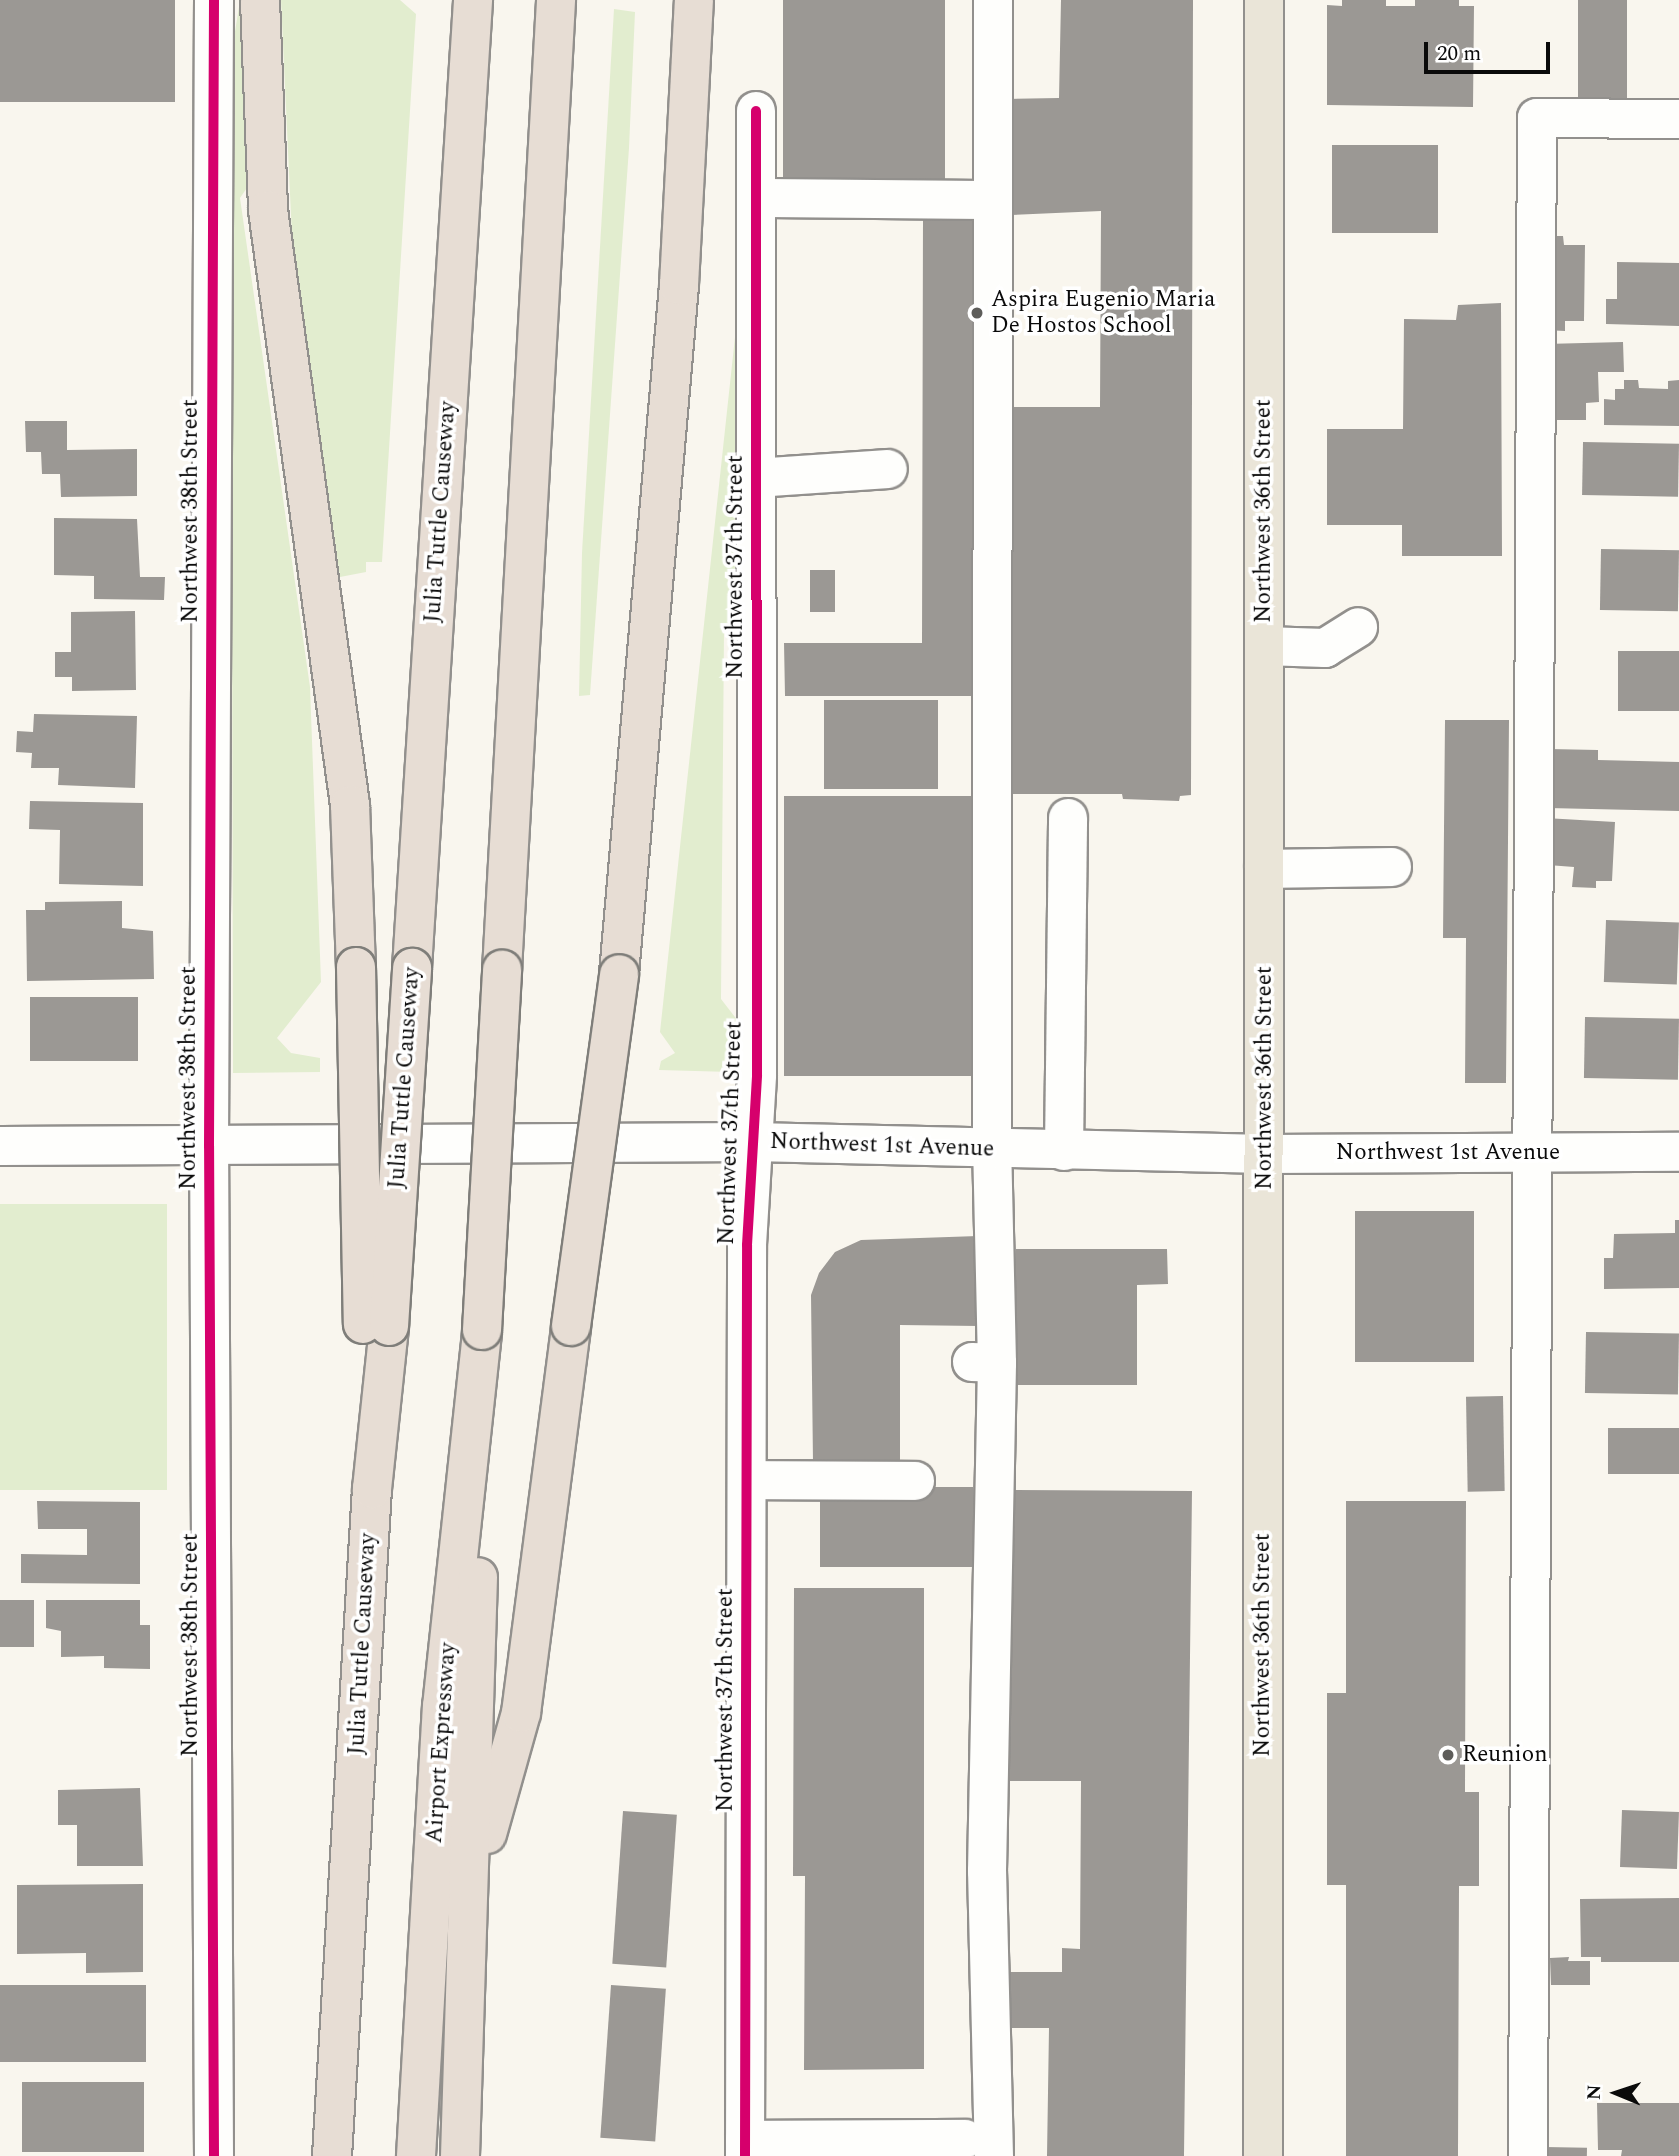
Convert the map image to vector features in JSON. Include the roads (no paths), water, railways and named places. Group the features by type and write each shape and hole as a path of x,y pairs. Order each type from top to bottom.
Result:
{"highway":[{"path":"260,0 268,210 350,805 376,1325"},
{"path":"469,1897 521,1713 619,974 679,285 694,0"},
{"path":"460,2156 469,1897 482,1330 555,13"},
{"name":"Julia Tuttle Causeway","path":"332,2156 372,1489 376,1325 412,968 472,16"},
{"name":"Airport Expressway","path":"416,2156 442,1707 482,1330"}],"main road":[{"name":"Northwest 36th Street","path":"1263,2156 1266,1154 1264,0"}],"street":[{"name":"Northwest 38th Street","path":"214,0 209,1146 214,2156"},
{"path":"745,2148 980,2147 988,1871 985,1363 992,1149 993,0"},
{"name":"Northwest 37th Street","path":"745,2148 747,1245 757,1075 756,111"},
{"path":"1528,2156 1536,118 1679,119"},
{"path":"758,198 992,200"},
{"path":"756,478 888,469"},
{"path":"1264,646 1325,648 1358,627"},
{"path":"1064,1151 1068,818"},
{"path":"1264,869 1392,867"},
{"name":"Northwest 1st Avenue","path":"0,1146 753,1142 1266,1154 1679,1152"},
{"path":"747,1480 915,1481"}],"place":[{"name":"Aspira Eugenio Maria De Hostos School","path":"977,313"},
{"name":"Reunion","path":"1448,1755"}]}
